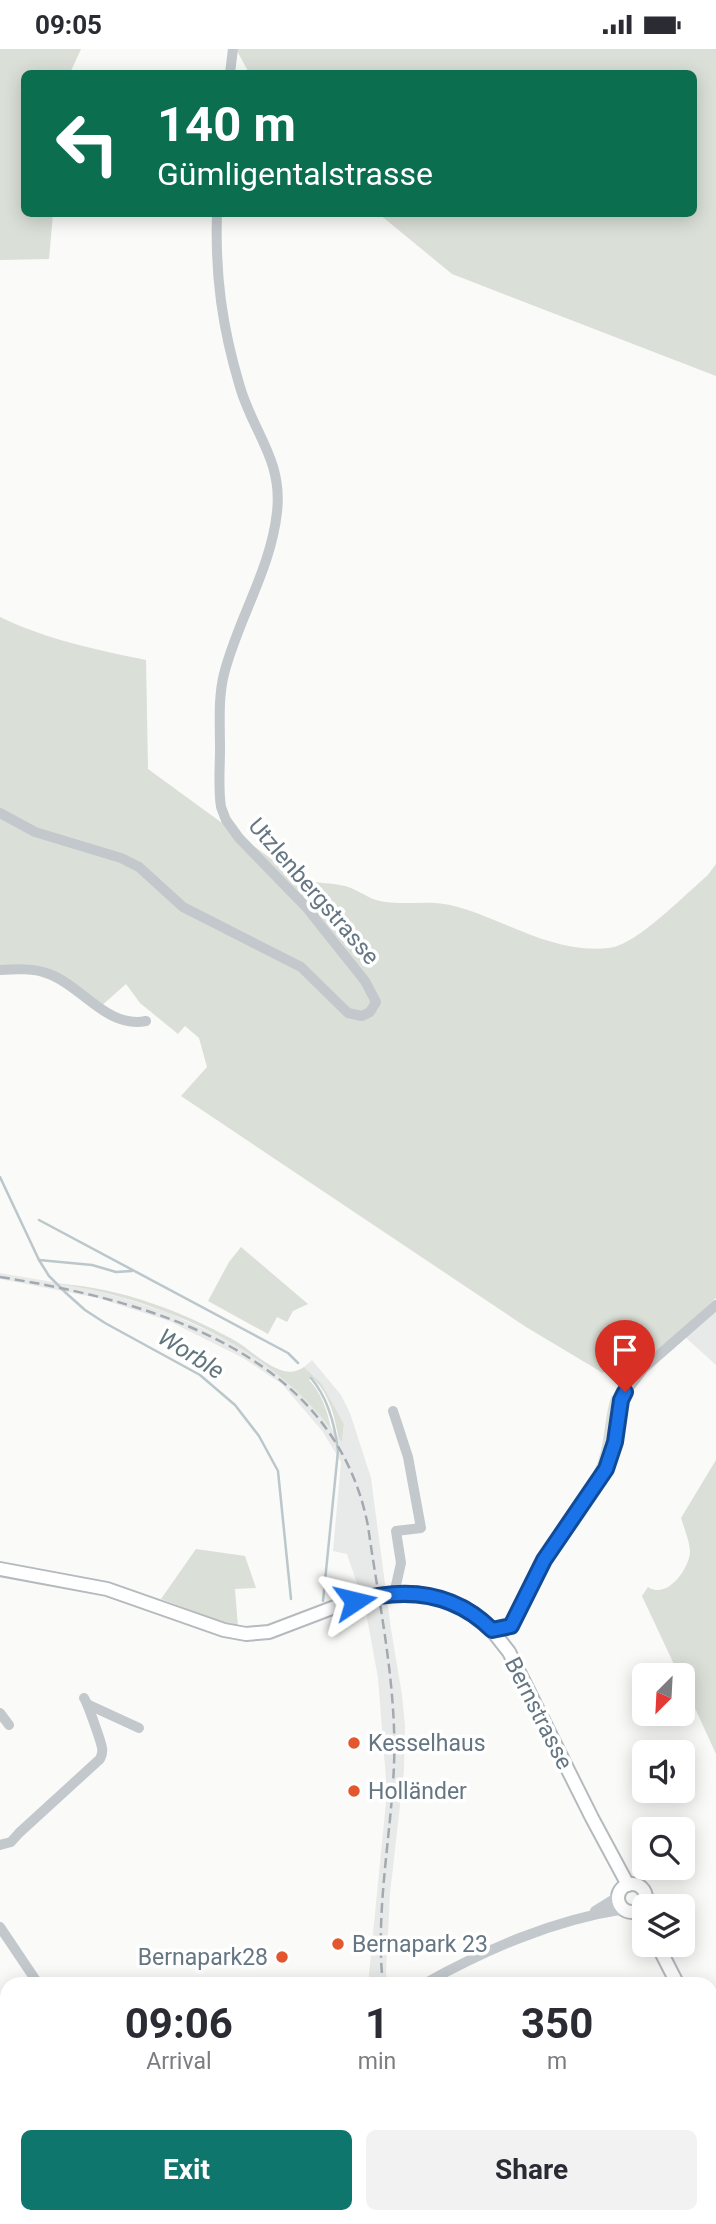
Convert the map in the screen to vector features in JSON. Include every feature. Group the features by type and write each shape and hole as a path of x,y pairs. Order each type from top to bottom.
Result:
{"main road":[{"name":"Bernstrasse","path":"0,1569 107,1589 224,1630 246,1634 269,1632 355,1601 394,1594 428,1595 465,1608 492,1630 506,1646 628,1885 639,1886 644,1894"},
{"path":"625,1909 619,1896 622,1889 628,1885"},
{"name":"Bernstrasse","path":"625,1909 632,1912"},
{"path":"664,1957 674,1977"}],"street":[{"path":"230,70 233,49"},
{"name":"Utzlenbergstrasse","path":"0,813 36,832 121,858 139,867 183,907 301,967 348,1013 362,1016 375,1006 375,999 365,981 306,907 239,838 226,820 222,807 222,682 266,561 277,512 276,472 272,458 246,405 228,341 216,260 217,217"},
{"path":"0,969 48,973 64,981 108,1013 130,1022 146,1021"},
{"path":"506,1646 511,1626 544,1560 606,1469 615,1442 621,1400 625,1392 652,1361 716,1305"},
{"path":"393,1411 411,1469 421,1528 396,1531 401,1563 394,1594"},
{"path":"492,1630 511,1626"},
{"path":"0,1845 11,1842 100,1759 103,1749 86,1702 139,1728"},
{"path":"0,1713 9,1725"},
{"path":"590,1915 619,1896"},
{"path":"438,1977 500,1946 590,1915 625,1909"},
{"path":"0,1927 34,1977"}],"shaded area":[{"path":"0,49 81,49 71,70 21,70 21,217 53,217 49,259 0,260"},
{"path":"236,49 716,49 716,376 452,274 383,217 697,217 697,70 247,70"},
{"path":"0,617 53,638 146,660 148,769 299,879 345,886 381,901 450,905 567,946 609,948 620,945 646,929 707,876 716,864 716,1298 630,1377 616,1366 603,1373 526,1327 181,1096 207,1067 199,1038 185,1026 178,1034 140,1003 126,984 99,1008 55,976 0,970"},
{"path":"241,1247 308,1304 293,1311 287,1322 277,1317 268,1334 208,1301 229,1262"},
{"path":"0,1273 76,1286 123,1298 166,1312 228,1340 276,1371 314,1407 342,1441 344,1424 322,1384 304,1367 312,1360 341,1395 350,1413 371,1478 405,1726 404,1770 390,1894 387,1977 369,1977 387,1792 378,1678 365,1607 347,1554 333,1551 341,1462 323,1432 282,1384 243,1358 169,1321 98,1298 0,1279"},
{"path":"61,1284 106,1290 150,1303 214,1329 277,1369 292,1372 304,1367 322,1384 344,1424 342,1442 328,1399 312,1378 309,1380 323,1403 331,1429 305,1399 276,1373 210,1331 137,1302"},
{"path":"716,1310 716,1365 684,1336"},
{"path":"612,1395 613,1430 602,1464 591,1484 601,1451"},
{"path":"716,1460 716,1754 695,1708 695,1663 673,1663 642,1596 648,1587 655,1590 669,1586 686,1566 690,1548 681,1518"},
{"path":"196,1549 245,1556 256,1588 235,1589 238,1628 161,1599"}],"waterway":[{"name":"Worble","path":"0,1177 49,1276 85,1310 200,1375 235,1405 259,1436 278,1471 291,1599"},
{"path":"39,1220 288,1353 298,1363"},
{"path":"39,1260 92,1265 116,1272 132,1271"},
{"path":"311,1378 330,1412 338,1451 323,1601"}],"railway":[{"path":"0,1277 58,1287 116,1302 174,1320 228,1345 276,1377 317,1417 349,1466 368,1526 393,1705 394,1765 382,1903 382,1977"}],"place":[{"name":"Kesselhaus","path":"354,1743"},
{"name":"Holländer","path":"354,1791"},
{"name":"Bernapark 23","path":"338,1944"},
{"name":"Bernapark28","path":"282,1957"}],"route":[{"path":"355,1601 394,1594 428,1595 465,1608 492,1630 511,1626 517,1619 544,1560 606,1469 613,1451 621,1400 625,1392"}]}
